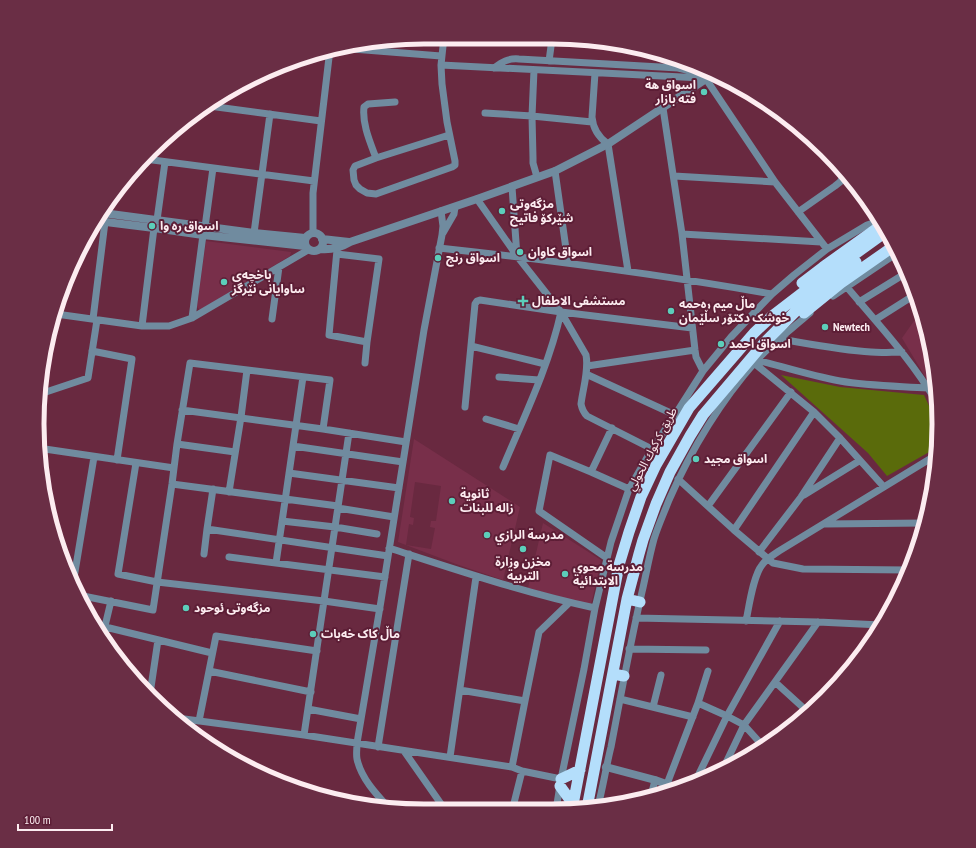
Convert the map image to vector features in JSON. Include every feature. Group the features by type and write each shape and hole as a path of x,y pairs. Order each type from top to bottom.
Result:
{"highway":[{"path":"754,333 761,319 786,296 877,227"},
{"name":"طريق كركوك الحولي","path":"595,802 613,674 627,599 649,522 670,472 695,438 703,416 764,343 807,300 817,286 882,235"},
{"name":"طريق كركوك الحولي","path":"574,803 619,565 634,515 656,465 689,408 754,333 781,308 856,262 885,241"},
{"path":"764,343 779,334 841,283 889,249"},
{"path":"649,479 664,486"},
{"path":"627,599 640,602"},
{"path":"613,674 624,676"},
{"path":"571,803 560,782 580,770"}],"street":[{"path":"443,44 441,56 442,84 455,165 373,195 358,187 354,180 353,170 355,166 449,135"},
{"path":"550,61 552,44"},
{"path":"359,50 441,56"},
{"path":"313,233 312,193 329,56"},
{"path":"494,68 501,62 512,59 685,69 693,71"},
{"path":"577,72 578,62"},
{"path":"441,65 595,73 704,76"},
{"path":"534,70 532,116 533,163 537,177"},
{"path":"595,73 592,122 601,140 608,144"},
{"path":"367,342 330,335 337,251 342,247 350,242 455,207 555,171 608,144 706,77"},
{"path":"710,78 775,182 827,249"},
{"path":"376,158 366,127 364,107 368,104 395,102"},
{"path":"215,107 321,121"},
{"path":"663,108 682,234 694,350 703,371"},
{"path":"485,113 592,122"},
{"path":"254,233 270,114"},
{"path":"608,144 628,271"},
{"path":"150,160 314,181"},
{"path":"142,326 165,162"},
{"path":"205,227 213,168"},
{"path":"555,171 568,264"},
{"path":"674,176 775,182"},
{"path":"798,212 835,186 842,179"},
{"path":"512,187 517,256"},
{"path":"477,199 517,256 560,312 586,355 586,370 581,404 582,410 587,416 652,449"},
{"path":"442,235 453,216 455,207"},
{"path":"384,802 363,776 359,768 356,758 357,743 380,609 424,330 442,235 443,226 441,211"},
{"path":"106,215 156,224 203,236 306,245"},
{"path":"46,392 88,378 92,352 104,220"},
{"path":"557,804 595,608 612,537 629,489 652,449 703,371 731,337 772,294 794,275 827,249 867,225 874,223"},
{"path":"156,224 205,227 254,233 306,245 314,252 320,249 323,244 322,239"},
{"path":"313,233 322,239 350,242"},
{"path":"60,315 142,326 169,326 192,318 279,267 306,245 309,235 313,233"},
{"path":"682,234 821,242"},
{"path":"192,318 203,236"},
{"path":"439,248 517,256 628,271 772,294"},
{"path":"320,249 378,259 365,363"},
{"path":"595,802 606,767 629,649 651,552 662,517 695,438 756,361 821,304 893,256"},
{"path":"272,318 279,267"},
{"path":"859,302 902,276"},
{"path":"846,286 902,352 930,392"},
{"path":"875,320 910,298"},
{"path":"465,407 475,304 480,300 560,312 692,328"},
{"path":"502,467 545,364 556,332 560,312"},
{"path":"780,339 845,350 902,352"},
{"path":"471,346 545,364"},
{"path":"586,370 694,350"},
{"path":"92,352 132,359 117,460"},
{"path":"756,361 840,381 884,386 928,388"},
{"path":"756,361 814,412 840,438 859,461 884,487"},
{"path":"85,596 153,610 190,363 330,380 323,429"},
{"path":"229,492 247,370"},
{"path":"586,370 675,415"},
{"path":"499,376 539,380"},
{"path":"276,563 303,377"},
{"path":"708,506 791,392"},
{"path":"182,410 241,417 406,442"},
{"path":"734,530 814,412"},
{"path":"486,419 519,429"},
{"path":"591,472 612,428"},
{"path":"304,735 349,433"},
{"path":"760,552 801,497 840,438"},
{"path":"177,444 235,452"},
{"path":"293,446 403,462"},
{"path":"45,449 174,468"},
{"path":"607,558 539,511 550,455 629,489"},
{"path":"75,575 94,456"},
{"path":"746,621 757,573 768,559 930,459"},
{"path":"801,497 859,461"},
{"path":"136,463 118,574 157,582 324,601 380,609"},
{"path":"289,474 399,488"},
{"path":"678,479 773,563 803,569 903,570"},
{"path":"172,484 285,499 394,517"},
{"path":"204,554 213,489"},
{"path":"282,521 335,527 376,534"},
{"path":"823,524 919,523"},
{"path":"207,529 388,556"},
{"path":"389,548 476,577 569,603 595,608"},
{"path":"378,747 409,554"},
{"path":"229,557 385,577"},
{"path":"450,757 476,577"},
{"path":"110,601 105,626 212,653"},
{"path":"512,767 539,632 569,603"},
{"path":"636,618 874,625"},
{"path":"699,774 727,716 780,621"},
{"path":"727,761 744,726 818,622"},
{"path":"199,721 216,636 317,651"},
{"path":"151,689 158,640"},
{"path":"629,649 706,650"},
{"path":"209,671 311,692"},
{"path":"667,784 693,717 708,671"},
{"path":"653,707 661,674"},
{"path":"775,682 804,709"},
{"path":"460,690 524,701"},
{"path":"620,699 693,717"},
{"path":"698,703 727,716 744,726 759,742"},
{"path":"308,709 361,719"},
{"path":"185,719 304,735 512,767 560,782"},
{"path":"404,751 441,804"},
{"path":"606,767 670,785"},
{"path":"514,804 522,771"},
{"path":"652,790 655,780"}],"shaded area":[{"name":"باخچەی ساوایانی نێرگز","path":"206,241 291,252 290,256 200,310 197,307"},
{"path":"916,317 925,350 930,385 902,338"},
{"path":"414,439 520,507 503,580 456,564 398,542","holes":["415,482 441,486 436,521 431,521 430,527 435,528 431,549 406,545 409,524 413,525 414,518 410,517"]},
{"name":"مدرسة محوي الابتدائية","path":"543,523 601,560 591,605 528,588"}],"green space":[{"path":"781,375 840,387 924,395 931,411 931,451 887,476 868,453"}],"place":[{"name":"اسواق هة فته بازار","path":"704,92"},
{"name":"مزگەوتی شێرکۆ فاتیح","path":"502,211"},
{"name":"اسواق ره وا","path":"152,226"},
{"name":"اسواق كاوان","path":"520,252"},
{"name":"اسواق رنج","path":"438,258"},
{"name":"باخچەی ساوایانی نێرگز","path":"224,282"},
{"name":"مستشفى الاطفال","path":"523,301"},
{"name":"ماڵ میم رەحمە خوشک دکتۆر سڵێمان","path":"671,311"},
{"name":"Newtech","path":"825,327"},
{"name":"اسواق احمد","path":"721,344"},
{"name":"اسواق مجيد","path":"696,459"},
{"name":"ثانوية زاله للبنات","path":"452,501"},
{"name":"مدرسة الرازي","path":"487,535"},
{"name":"مخزن وزارة التربية","path":"523,549"},
{"name":"مدرسة محوي الابتدائية","path":"565,574"},
{"name":"مزگەوتی ئوحود","path":"186,608"},
{"name":"ماڵ کاک خەبات","path":"313,634"}]}
